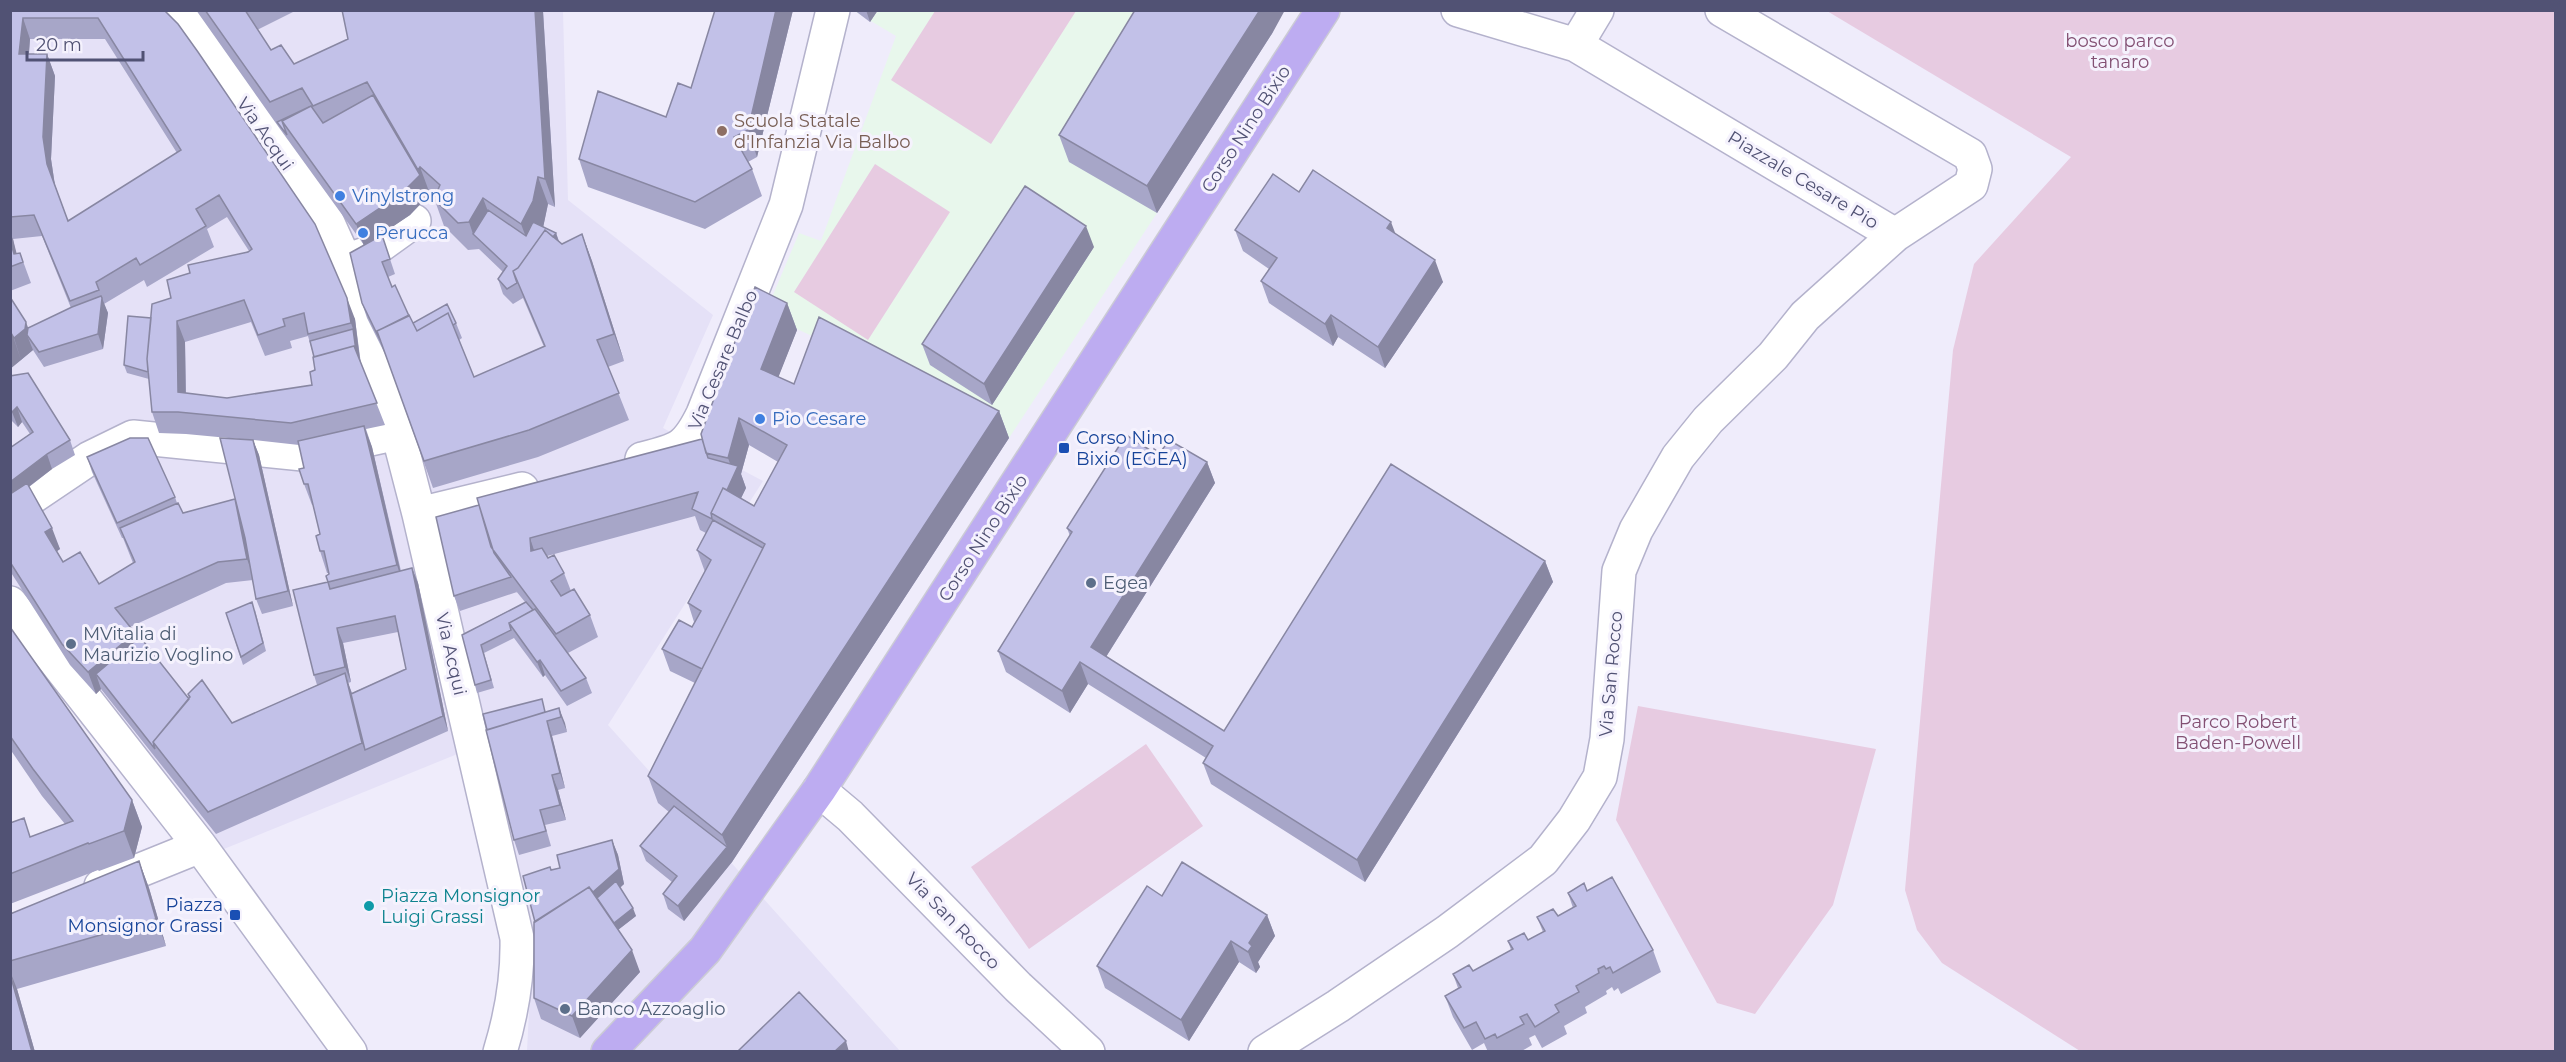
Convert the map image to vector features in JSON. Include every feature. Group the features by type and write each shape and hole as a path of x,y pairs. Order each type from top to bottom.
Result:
{"main road":[{"name":"Corso Nino Bixio","path":"608,1049 705,950 819,790 1323,10"}],"street":[{"name":"Via Acqui","path":"177,10 327,221 345,261 398,433 419,514 517,938 518,973 500,1052"},
{"name":"Via Cesare Balbo","path":"609,467 676,451 693,435 786,205 833,10"},
{"name":"Piazzale Cesare Pio","path":"1458,10 1576,45 1895,236 1971,185 1975,169 1970,155 1722,10"},
{"path":"1576,45 1597,10"},
{"path":"345,261 370,252 414,221"},
{"name":"Via San Rocco","path":"1265,1052 1338,1006 1455,926 1543,860 1574,820 1600,777 1606,739 1619,571 1636,530 1678,457 1708,420 1773,356 1805,316 1895,236"},
{"path":"10,512 90,458 133,437 303,454 398,433"},
{"path":"419,514 553,481"},
{"path":"10,603 200,846 350,1052"},
{"name":"Via San Rocco","path":"819,790 850,816 1018,987 1088,1052"},
{"path":"75,897 200,846"}],"shaded area":[{"path":"10,11 563,11 568,200 713,315 663,428 763,481 608,725 900,1051 527,1051 532,954 482,744 214,853 11,590"},
{"path":"854,11 1281,11 1157,213 1009,438 829,344 765,314 799,233 821,241 896,36"}],"green space":[{"path":"935,11 1076,11 991,144 891,80"},
{"name":"Parco Robert Baden-Powell","path":"1827,11 2555,11 2555,1051 2080,1051 1942,963 1917,930 1905,890 1953,350 1974,264 2071,157"},
{"path":"875,164 950,212 868,340 794,292"},
{"path":"1638,706 1876,749 1833,905 1755,1014 1717,1003 1616,820"},
{"path":"1146,744 1203,826 1029,949 971,867"}],"building":[{"path":"10,10 164,10 178,24 198,52 315,224 347,298 351,323 308,334 304,313 283,319 285,326 258,335 244,300 177,321 178,392 227,398 312,385 310,372 315,370 313,357 354,346 377,403 291,423 178,412 152,412 147,359 152,304 171,298 167,280 190,273 188,265 248,252 252,249 219,195 196,209 206,226 140,265 136,258 96,282 99,290 70,301 34,215 10,217","holes":["23,18 98,18 181,150 68,221 47,164 43,137 47,54 19,54"]},
{"path":"205,10 245,10 271,50 281,45 294,64 348,39 342,10 535,10 545,179 538,177 533,201 521,224 483,198 469,222 458,223 434,199 440,185 420,167 418,170 367,82 313,106 302,88 270,102"},
{"name":"Scuola Statale d'Infanzia Via Balbo","path":"715,10 776,10 748,130 734,137 752,169 695,202 579,159 598,91 666,117 678,83 691,88"},
{"path":"1135,10 1260,10 1147,186 1059,135"},
{"path":"373,95 420,175 402,193 356,224 282,121 311,106 323,123"},
{"path":"309,107 282,121 287,135 277,122"},
{"path":"1313,170 1391,222 1387,228 1435,260 1378,347 1331,315 1325,324 1261,281 1277,258 1235,230 1273,174 1299,192"},
{"path":"1025,186 1086,226 984,384 922,344"},
{"path":"488,210 526,236 533,222 556,233 553,237 545,230 518,268 513,271 517,283 507,289 498,279 507,266 473,234"},
{"path":"545,230 562,244 582,234 614,334 597,340 619,393 529,430 424,461 377,331 409,315 417,331 448,313 474,377 545,346 513,271 518,268"},
{"path":"382,235 390,259 382,262 392,287 395,285 409,316 377,331 381,342 362,303 350,253"},
{"path":"10,240 14,254 20,253 23,262 10,267"},
{"path":"755,287 787,303 761,369 794,384 819,317 999,411 722,835 648,776 765,544 711,513 723,488 754,506 787,445 739,418 728,458 706,453 701,434"},
{"path":"101,296 98,334 39,352 27,335 28,328"},
{"path":"10,297 26,322 25,329 14,338 10,331"},
{"path":"447,304 456,323 453,325 448,313 417,331 413,323"},
{"path":"128,316 151,318 148,372 124,365"},
{"path":"353,329 356,351 354,346 314,357 310,341"},
{"path":"28,373 70,440 10,482 10,448 33,432 17,407 12,412 10,410 10,376"},
{"path":"364,426 397,565 328,582 326,576 329,574 324,551 320,551 316,536 320,534 308,484 304,484 299,469 304,468 298,441"},
{"path":"1126,435 1153,452 1154,449 1160,453 1169,440 1207,462 1091,647 1224,731 1391,464 1545,561 1357,860 1203,763 1213,746 1080,662 1062,691 998,651 1072,532 1067,528"},
{"path":"130,438 148,438 175,497 117,523 87,457"},
{"path":"220,438 253,440 288,591 256,599 245,538"},
{"path":"702,439 708,458 738,466 727,490 723,488 711,513 712,519 692,509 698,492 530,538 531,551 542,548 548,558 554,555 564,573 551,581 561,596 574,589 590,615 556,634 491,547 477,498"},
{"path":"27,483 52,528 45,532 63,562 80,552 99,584 135,562 120,528 178,503 183,513 235,499 247,559 218,562 115,608 135,633 88,672 62,644 10,562 10,494"},
{"path":"479,505 494,553 511,577 454,596 436,517"},
{"path":"713,520 763,548 702,669 662,649 679,620 692,627 701,611 688,603 711,560 697,550"},
{"path":"412,568 443,716 365,750 351,694 406,669 395,616 337,628 345,667 314,675 293,590 328,582 330,589"},
{"path":"252,602 263,643 241,657 226,613"},
{"path":"526,602 533,610 509,623 511,630 481,645 491,680 475,685 462,635"},
{"path":"535,609 586,678 561,691 540,660 537,662 509,623"},
{"path":"10,627 132,800 124,831 10,874 10,823 24,818 30,837 73,821 10,736"},
{"path":"140,637 189,699 153,742 155,749 96,674"},
{"path":"345,673 362,743 208,812 153,742 190,697 188,694 202,680 232,723"},
{"path":"542,699 545,712 487,730 483,714"},
{"path":"559,708 561,717 547,721 560,773 552,775 560,805 540,810 546,831 514,840 486,730"},
{"path":"674,806 727,847 678,906 663,894 677,876 640,846"},
{"path":"612,840 619,869 593,892 589,887 535,922 523,876 550,867 551,870 560,868 557,855"},
{"path":"139,861 156,919 10,961 10,914"},
{"path":"1182,862 1267,915 1249,943 1252,946 1248,952 1231,941 1181,1020 1097,966 1147,886 1162,896"},
{"path":"1612,877 1653,950 1613,973 1610,967 1606,969 1604,966 1598,969 1599,973 1576,986 1579,992 1555,1005 1559,1012 1535,1027 1527,1014 1520,1017 1524,1024 1497,1038 1495,1034 1485,1039 1476,1022 1464,1028 1445,996 1461,987 1453,974 1469,965 1473,971 1513,949 1508,941 1524,933 1528,940 1545,931 1537,917 1553,909 1558,916 1576,906 1568,893 1584,883 1587,891"},
{"path":"616,881 633,908 614,923 597,898"},
{"path":"589,887 632,950 572,1016 534,998 534,922"},
{"path":"10,974 32,1052 10,1052"},
{"path":"799,992 846,1041 834,1052 737,1052"}],"place":[{"name":"Scuola Statale d'Infanzia Via Balbo","path":"722,131"},
{"name":"Vinylstrong","path":"340,196"},
{"name":"Perucca","path":"363,233"},
{"name":"Pio Cesare","path":"760,419"},
{"name":"Corso Nino Bixio (EGEA)","path":"1064,448"},
{"name":"Egea","path":"1091,583"},
{"name":"MVitalia di Maurizio Voglino","path":"71,644"},
{"name":"Piazza Monsignor Luigi Grassi","path":"369,906"},
{"name":"Piazza Monsignor Grassi","path":"235,915"},
{"name":"Banco Azzoaglio","path":"565,1009"}],"park label":[{"name":"bosco parco tanaro","path":"2120,51"}]}
